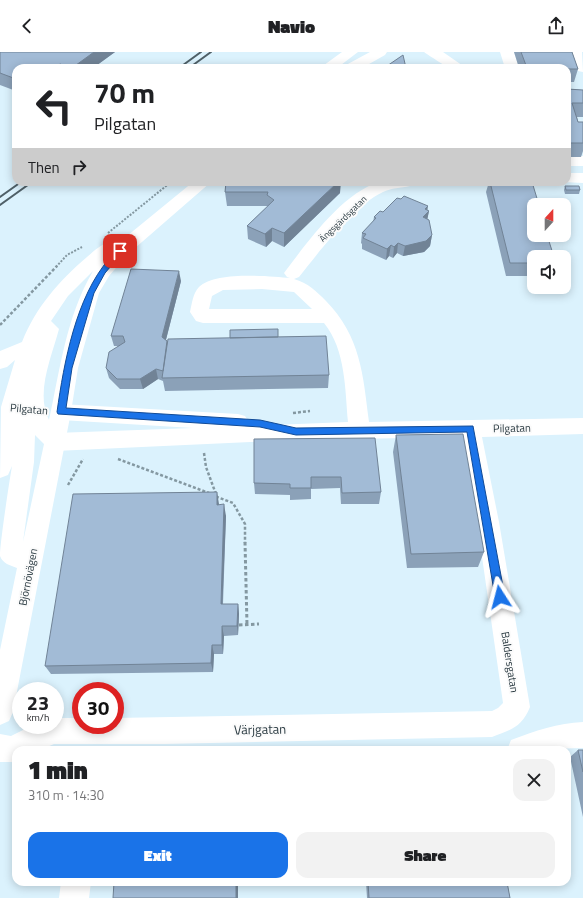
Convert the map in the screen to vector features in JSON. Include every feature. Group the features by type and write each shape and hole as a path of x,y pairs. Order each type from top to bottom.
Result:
{"street":[{"path":"333,64 351,52"},
{"path":"358,64 380,52"},
{"path":"508,52 511,64"},
{"path":"575,52 583,68"},
{"path":"438,54 453,64"},
{"path":"571,161 583,161"},
{"path":"571,178 583,178"},
{"path":"31,562 14,556 10,549 15,424 28,347 56,297 110,247 183,186"},
{"name":"Björnövägen","path":"1,708 62,412 68,368 90,293 102,272 120,251 198,186"},
{"name":"Ängsgärdsgatan","path":"293,273 310,251 358,202 372,191 383,186"},
{"path":"329,316 223,317 203,316 199,312 202,299 207,290 221,284 286,284 300,287 329,316 344,338 350,359 360,431"},
{"path":"0,469 15,424 34,391 49,329 41,323"},
{"path":"0,362 9,354 28,347"},
{"path":"15,424 62,412"},
{"name":"Pilgatan","path":"62,412 260,424 296,432"},
{"name":"Pilgatan","path":"15,424 55,442 296,432 583,426"},
{"name":"Baldersgatan","path":"470,429 488,522 517,707"},
{"name":"Värjgatan","path":"20,746 37,737 54,731 492,724 507,718 517,707"},
{"path":"533,746 563,736 583,735"},
{"name":"Värjgatan","path":"0,748 12,750"},
{"path":"74,898 76,886"}],"path":[{"path":"202,447 206,467 217,497"},
{"path":"118,459 187,484 233,504 244,524 247,625"},
{"path":"239,625 259,624"}],"building":[{"path":"0,52 94,52 78,64 12,64 12,78 0,73"},
{"path":"521,52 572,52 578,69 571,69 571,64 526,64"},
{"path":"403,55 405,64 390,64"},
{"path":"571,89 583,90 583,103 572,103 578,122 583,122 583,143 571,143"},
{"path":"226,186 334,186 284,233 272,228 265,234 247,226 274,200 267,195 268,192 225,192"},
{"path":"491,186 533,186 537,198 527,198 527,242 549,242 552,250 527,250 527,263 510,263"},
{"path":"565,186 579,186 580,190 566,190"},
{"path":"404,196 428,206 425,209 429,211 423,217 429,220 432,235 426,241 405,246 398,243 394,247 391,245 387,249 363,238 366,234 362,233 376,218 374,217 380,211 383,212 397,198 401,199"},
{"path":"131,269 179,271 162,337 167,341 163,371 156,369 140,379 117,379 106,368 109,352 125,342 123,336 111,336"},
{"path":"278,329 278,337 230,338 230,330"},
{"path":"326,336 329,375 162,378 168,339"},
{"path":"463,434 484,552 411,554 396,435"},
{"path":"375,438 381,492 342,493 341,477 311,477 311,488 290,488 290,484 254,483 254,439"},
{"path":"217,492 217,505 224,504 221,604 238,604 237,626 222,626 222,645 212,645 211,663 45,666 73,494"},
{"path":"578,750 583,750 583,772"},
{"path":"114,886 236,886 236,898 113,898"},
{"path":"368,886 508,886 510,898 369,898"}],"railway":[{"path":"184,64 201,52"},
{"path":"194,64 211,52"},
{"path":"0,197 15,186"},
{"path":"0,205 26,186"}],"route":[{"path":"120,251 102,272 90,293 68,368 62,412 260,424 296,432 470,429 488,522 500,597"}]}
